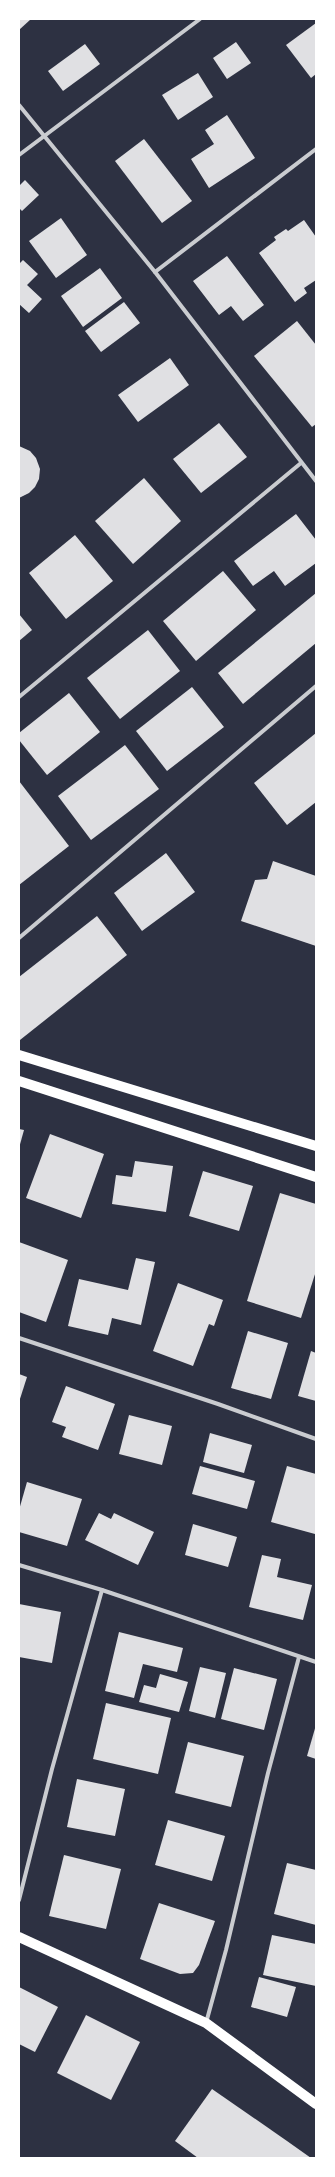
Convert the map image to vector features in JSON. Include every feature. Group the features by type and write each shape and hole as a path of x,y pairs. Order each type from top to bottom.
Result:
{"main road":[{"path":"19,1055 316,1146"},
{"path":"19,1081 316,1177"},
{"path":"19,1937 206,2023 316,2104"}],"street":[{"path":"19,155 200,19"},
{"path":"19,105 155,272 316,481"},
{"path":"155,272 316,149"},
{"path":"19,697 301,463"},
{"path":"19,938 316,686"},
{"path":"19,1338 211,1402 316,1439"},
{"path":"19,1565 102,1590 316,1662"},
{"path":"19,1900 54,1762 102,1590"},
{"path":"206,2023 226,1950 268,1772 299,1657"}],"building":[{"path":"19,19 31,19 19,30"},
{"path":"316,23 316,74 311,78 286,45"},
{"path":"236,42 251,63 227,79 213,58"},
{"path":"85,44 100,64 63,91 48,71"},
{"path":"198,73 213,97 178,120 162,95"},
{"path":"227,115 255,158 209,188 191,159 214,144 205,130"},
{"path":"144,139 192,201 162,223 115,161"},
{"path":"25,180 39,195 22,211 19,208 19,186"},
{"path":"61,218 87,255 56,278 29,241"},
{"path":"304,220 316,237 316,280 304,288 307,293 295,302 259,253 276,240 274,237 286,229 288,231"},
{"path":"227,256 264,305 243,321 231,306 219,315 193,281"},
{"path":"23,260 38,274 27,285 42,299 29,313 19,304 19,264"},
{"path":"100,268 122,298 83,327 61,296"},
{"path":"124,302 140,323 101,352 85,331"},
{"path":"297,321 316,345 316,424 312,427 254,356"},
{"path":"170,358 189,385 138,422 118,395"},
{"path":"219,423 247,457 201,493 173,459"},
{"path":"19,446 30,451 36,458 40,469 39,479 35,487 29,493 19,498"},
{"path":"144,478 181,521 133,564 95,521"},
{"path":"296,514 316,540 316,563 285,586 274,571 253,586 234,561"},
{"path":"75,535 113,581 66,619 29,573"},
{"path":"223,571 256,610 196,661 163,621"},
{"path":"316,593 316,643 243,704 218,673"},
{"path":"19,614 32,630 19,641"},
{"path":"148,630 180,671 120,719 87,678"},
{"path":"192,687 224,727 167,771 136,731"},
{"path":"69,693 100,732 47,775 19,740 19,733"},
{"path":"316,733 316,802 287,825 254,783"},
{"path":"125,745 159,789 91,840 58,796"},
{"path":"19,781 69,846 19,885"},
{"path":"166,853 195,892 142,931 114,893"},
{"path":"273,861 316,876 316,946 241,921 255,880 267,879"},
{"path":"97,916 127,955 20,1040 19,977"},
{"path":"19,1129 24,1130 19,1148"},
{"path":"50,1134 104,1154 81,1218 26,1198"},
{"path":"135,1161 173,1166 166,1212 112,1204 116,1175 132,1177"},
{"path":"203,1171 253,1186 239,1231 189,1216"},
{"path":"280,1193 316,1204 316,1271 301,1318 247,1301"},
{"path":"19,1242 68,1260 46,1322 19,1312"},
{"path":"136,1258 155,1262 141,1325 112,1318 108,1335 68,1326 79,1279 128,1290"},
{"path":"178,1283 223,1300 214,1326 209,1324 193,1366 153,1351"},
{"path":"248,1331 288,1343 271,1399 231,1388"},
{"path":"311,1351 316,1353 316,1401 298,1396"},
{"path":"19,1374 27,1377 19,1402"},
{"path":"66,1386 115,1404 98,1450 62,1437 66,1427 52,1422"},
{"path":"129,1415 172,1426 162,1465 119,1454"},
{"path":"210,1433 252,1445 244,1473 203,1462"},
{"path":"200,1466 255,1481 247,1509 192,1494"},
{"path":"287,1466 316,1474 315,1534 271,1522"},
{"path":"27,1482 82,1499 67,1546 19,1532 19,1510"},
{"path":"99,1513 111,1519 114,1513 154,1532 138,1565 85,1540"},
{"path":"193,1524 237,1537 228,1567 185,1555"},
{"path":"262,1555 281,1559 277,1577 312,1585 303,1620 249,1607"},
{"path":"19,1604 61,1612 52,1663 19,1657"},
{"path":"119,1632 183,1648 177,1672 143,1664 134,1698 105,1691"},
{"path":"200,1667 226,1673 215,1718 189,1711"},
{"path":"234,1668 277,1679 264,1730 221,1719"},
{"path":"160,1674 188,1682 179,1712 139,1702 144,1685 156,1688"},
{"path":"106,1703 171,1718 158,1774 93,1759"},
{"path":"316,1725 316,1759 307,1756"},
{"path":"188,1742 244,1756 231,1807 175,1793"},
{"path":"77,1779 125,1789 115,1836 67,1827"},
{"path":"168,1820 225,1836 212,1881 155,1865"},
{"path":"64,1855 121,1869 106,1929 49,1916"},
{"path":"287,1863 316,1870 316,1925 274,1914"},
{"path":"159,1903 215,1921 199,1965 193,1973 180,1974 140,1959"},
{"path":"272,1935 316,1944 316,1986 263,1975"},
{"path":"259,1977 296,1987 287,2017 251,2007"},
{"path":"19,1987 58,2007 35,2052 19,2044"},
{"path":"86,2015 140,2042 111,2100 57,2073"},
{"path":"212,2089 311,2158 198,2158 175,2141"}]}
